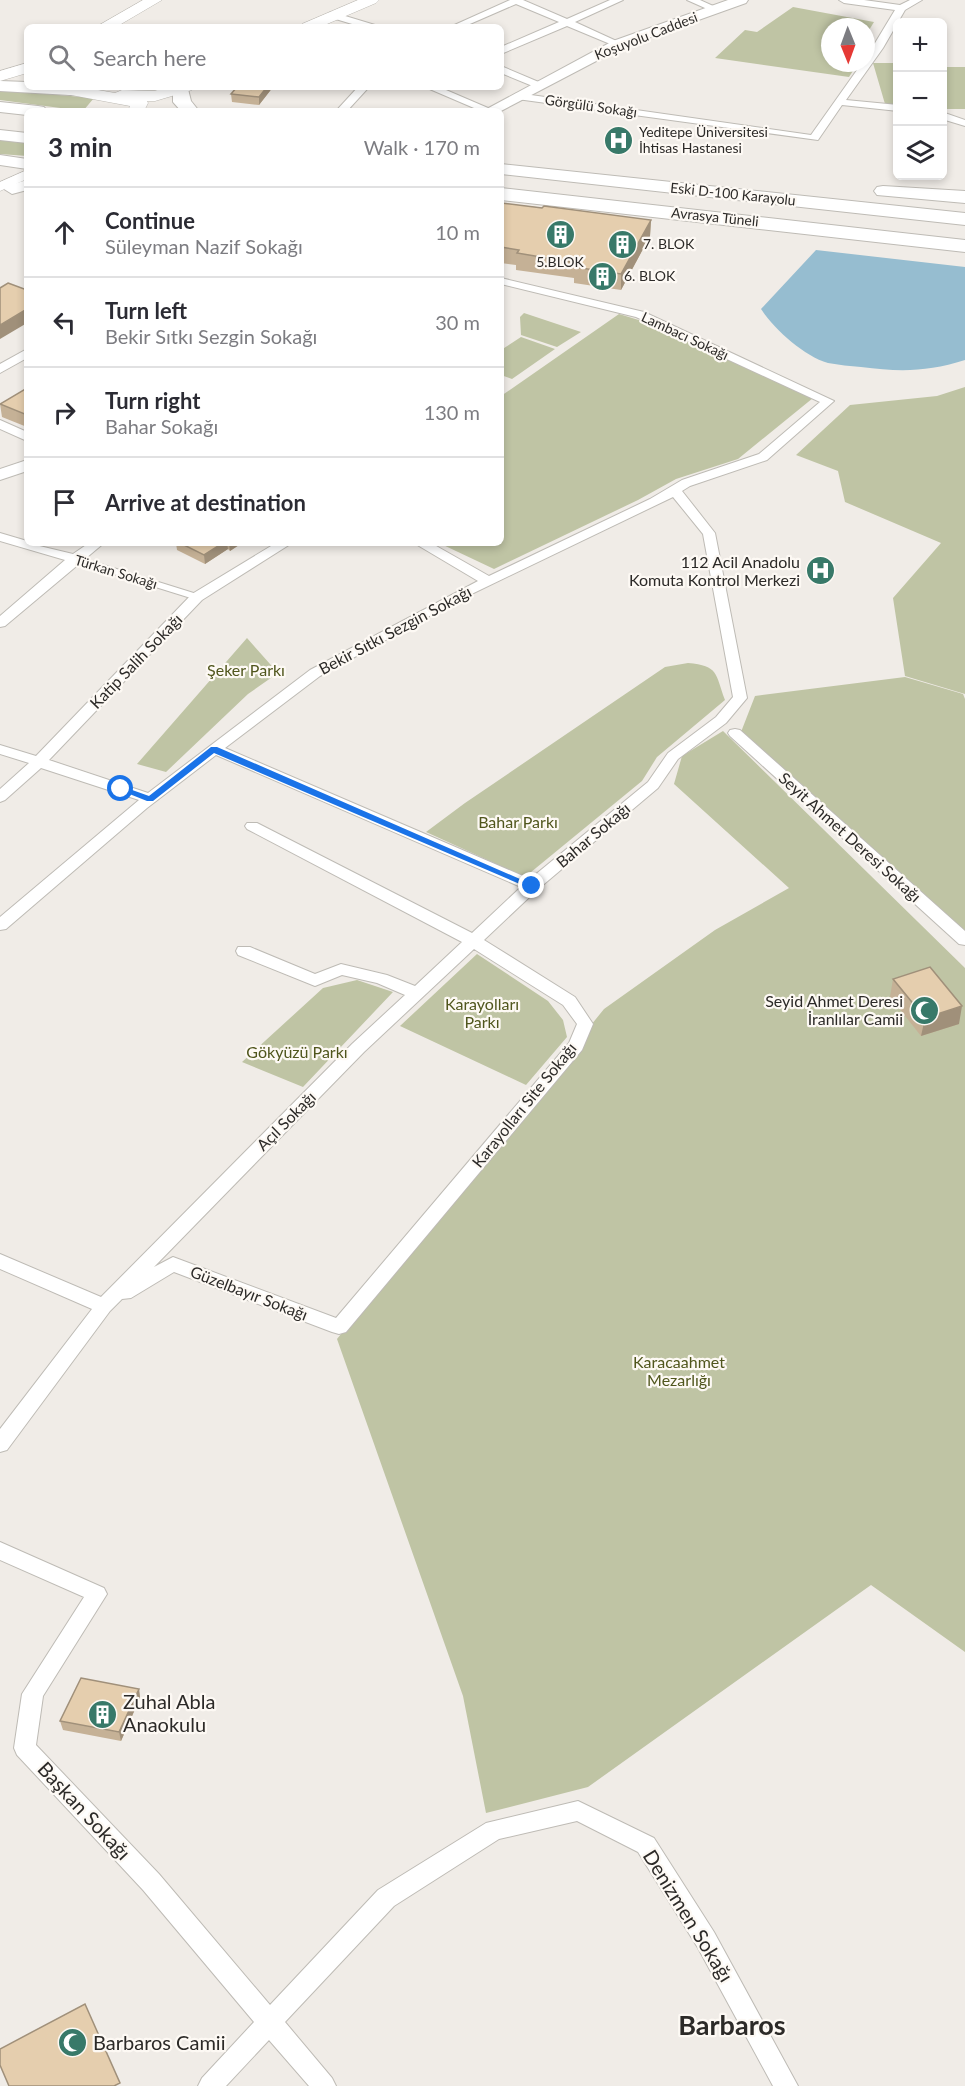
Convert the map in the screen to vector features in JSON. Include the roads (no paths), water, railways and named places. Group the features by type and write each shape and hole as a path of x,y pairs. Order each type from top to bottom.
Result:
{"highway":[{"path":"0,86 24,87"},
{"path":"187,90 182,102 187,108"},
{"path":"0,107 24,110"},
{"path":"0,116 24,119"},
{"path":"0,128 24,130"},
{"path":"0,135 24,138"},
{"path":"504,152 680,170"},
{"path":"0,160 24,164"},
{"path":"504,162 965,205"},
{"name":"Eski D-100 Karayolu","path":"504,170 965,219"},
{"name":"Eski D-100 Karayolu","path":"504,183 965,230"},
{"path":"865,189 965,197"},
{"name":"Avrasya Tüneli","path":"504,195 930,241 965,247"}],"main road":[{"path":"110,24 154,0"},
{"path":"313,24 371,0"},
{"name":"Koşuyolu Caddesi","path":"495,108 618,44 741,0"},
{"path":"0,76 24,69"},
{"path":"70,90 140,103 138,108"},
{"path":"103,95 154,96 182,90"},
{"path":"159,108 186,90"},
{"path":"0,475 24,466"}],"street":[{"path":"462,24 517,0 618,44"},
{"path":"504,50 618,0"},
{"path":"692,0 717,10"},
{"path":"844,0 901,8 917,0"},
{"name":"Görgülü Sokağı","path":"517,96 814,138 878,48 901,8"},
{"path":"332,15 362,24"},
{"path":"504,70 537,85"},
{"path":"345,108 361,90"},
{"path":"439,90 483,108"},
{"path":"839,102 893,108"},
{"path":"947,117 965,123"},
{"path":"13,188 24,177"},
{"name":"Lambacı Sokağı","path":"504,282 640,314 828,401"},
{"path":"0,369 24,355"},
{"name":"Bekir Sıtkı Sezgin Sokağı","path":"0,925 150,799 315,673 488,580 655,502 686,483 763,457 828,401"},
{"path":"0,424 24,435"},
{"path":"0,437 24,447"},
{"name":"Bahar Sokağı","path":"532,886 653,785 673,756 721,720 740,698 709,533 674,490"},
{"name":"Türkan Sokağı","path":"0,537 24,544"},
{"name":"Türkan Sokağı","path":"31,546 197,597"},
{"path":"0,623 93,546"},
{"name":"Katip Salih Sokağı","path":"0,797 40,761 197,597 280,546"},
{"path":"426,546 488,580"},
{"name":"Seyit Ahmet Deresi Sokağı","path":"735,733 965,940"},
{"path":"0,749 150,799"},
{"path":"214,749 532,886 472,940 252,826"},
{"name":"Açıl Sokağı","path":"104,1306 350,1057 472,940"},
{"name":"Karayolları Site Sokağı","path":"339,1327 576,1046 585,1024 569,1000 472,940"},
{"path":"244,951 315,980 341,969 381,979 417,993"},
{"path":"0,1261 104,1306 0,1444"},
{"name":"Güzelbayır Sokağı","path":"104,1306 173,1264 339,1327"},
{"name":"Başkan Sokağı","path":"0,1551 97,1594 33,1694 25,1748 151,1882 324,2086"},
{"name":"Denizmen Sokağı","path":"210,2086 386,1898 495,1830 578,1811 646,1845 706,1940 786,2086"}],"water":[{"path":"816,250 965,267 965,360 926,369 888,370 828,363 809,355 782,333 761,309"}],"place":[{"name":"Yeditepe Üniversitesi İhtisas Hastanesi","path":"618,140"},
{"name":"5.BLOK","path":"560,235"},
{"name":"7. BLOK","path":"622,244"},
{"name":"6. BLOK","path":"603,276"},
{"name":"112 Acil Anadolu Komuta Kontrol Merkezi","path":"821,571"},
{"name":"Seyid Ahmet Deresi İranlılar Camii","path":"924,1010"},
{"name":"Zuhal Abla Anaokulu","path":"102,1714"},
{"name":"Barbaros Camii","path":"72,2043"}],"district":[{"name":"Barbaros","path":"732,2026"}],"park label":[{"name":"Şeker Parkı","path":"246,670"},
{"name":"Bahar Parkı","path":"518,822"},
{"name":"Karayolları Parkı","path":"482,1013"},
{"name":"Gökyüzü Parkı","path":"297,1052"},
{"name":"Karacaahmet Mezarlığı","path":"679,1371"}]}
